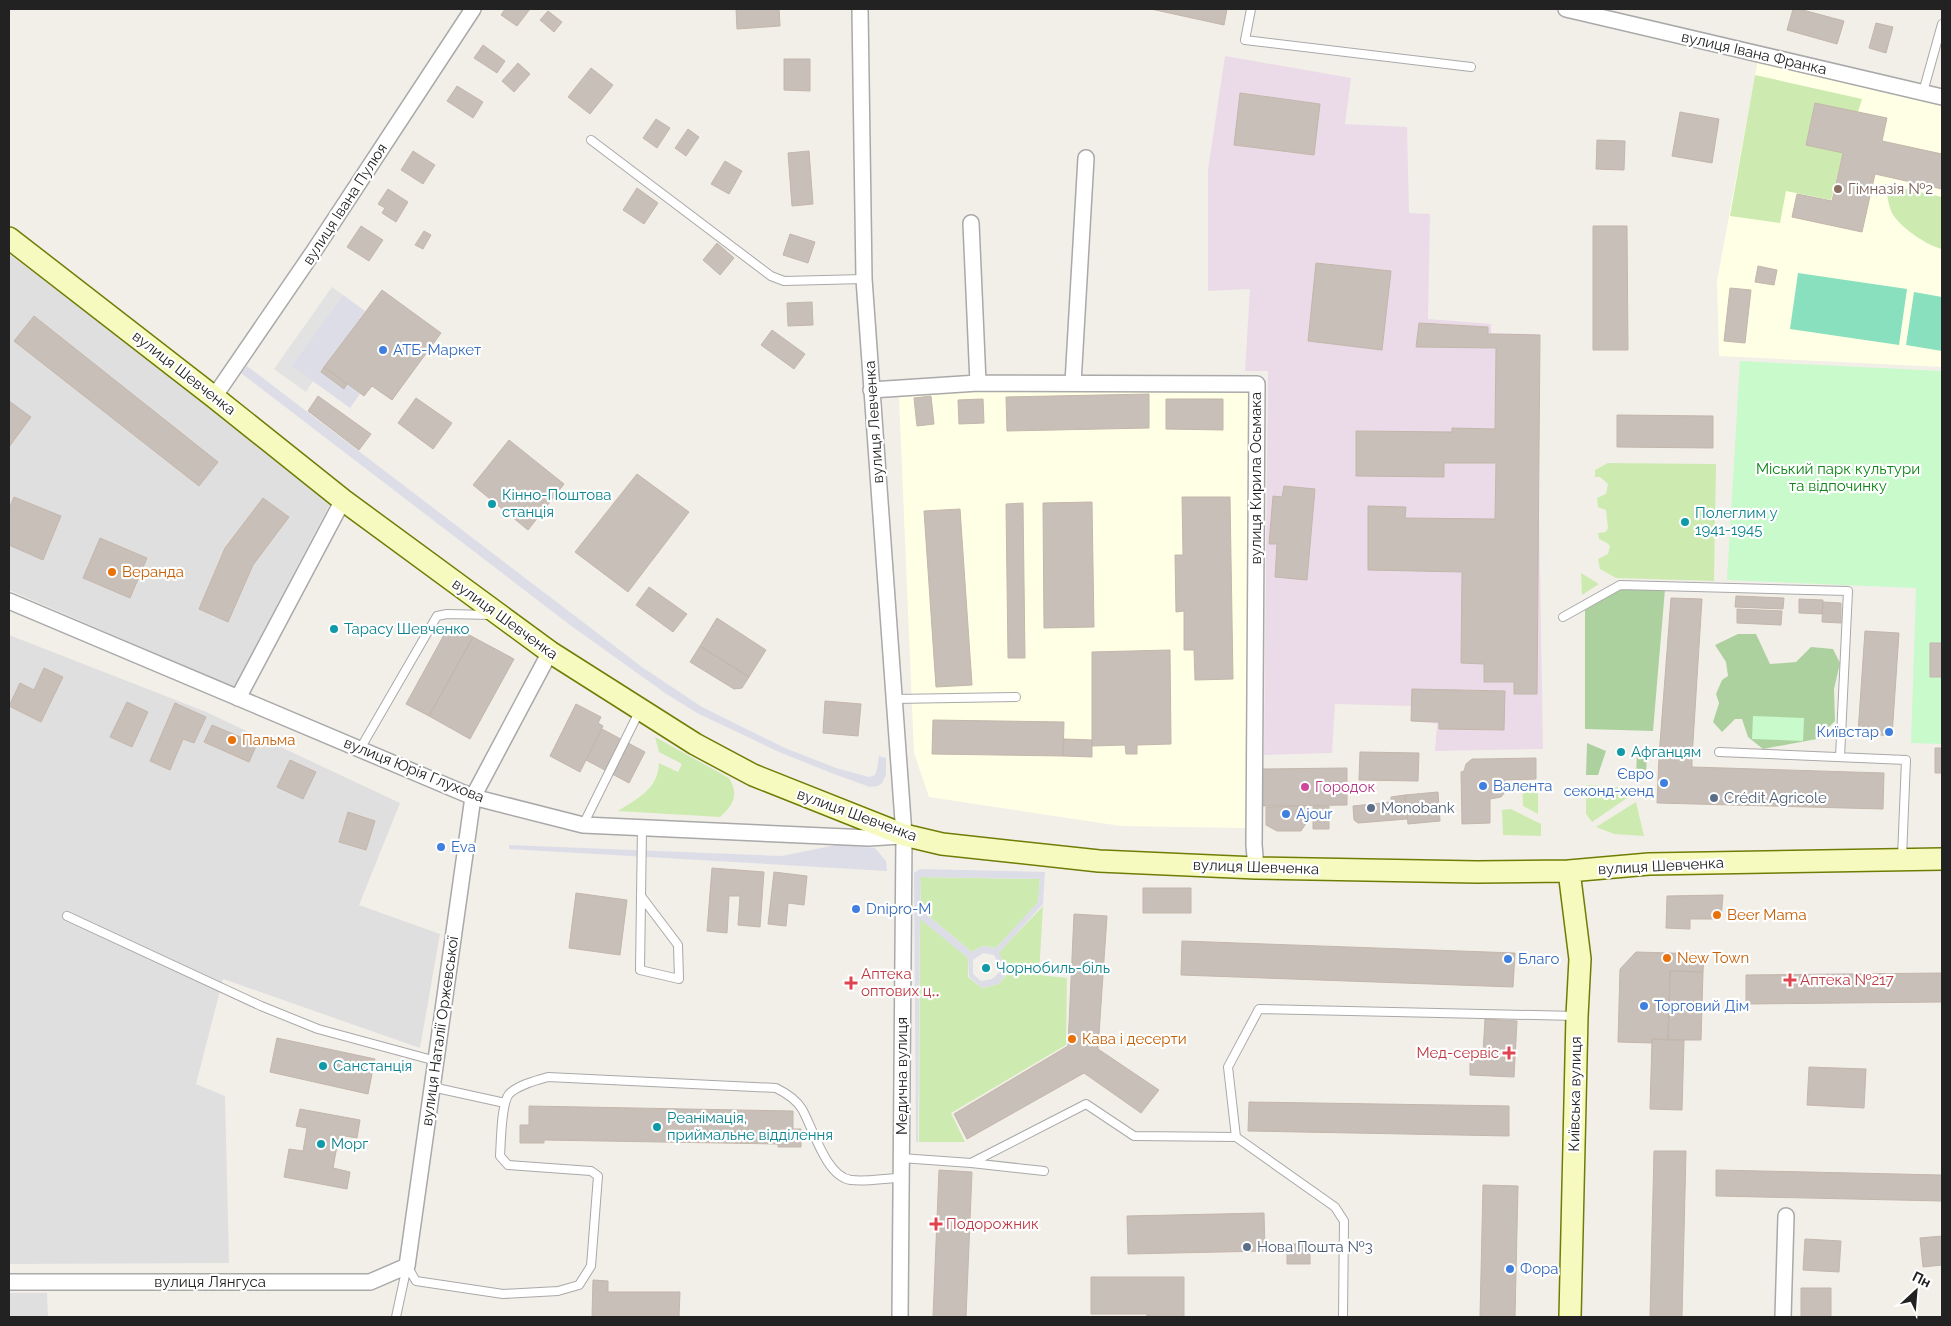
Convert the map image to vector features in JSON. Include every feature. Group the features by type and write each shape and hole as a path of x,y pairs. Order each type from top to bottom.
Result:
{"main road":[{"name":"вулиця Шевченка","path":"9,238 343,500 550,652 695,744 753,775 904,835 942,844 1099,861 1256,868 1477,872 1569,870 1649,864 1942,859"},
{"name":"Київська вулиця","path":"1569,870 1580,959 1576,1016 1570,1317"}],"street":[{"name":"вулиця Івана Пулюя","path":"214,397 314,251 473,9"},
{"name":"вулиця Левченка","path":"860,9 864,279 904,835"},
{"name":"вулиця Івана Франка","path":"1566,9 1942,97"},
{"path":"1074,383 1086,158"},
{"path":"971,224 978,384"},
{"name":"вулиця Кирила Осьмака","path":"871,390 978,384 1257,384 1254,835 1256,868"},
{"path":"238,698 343,500"},
{"name":"вулиця Юрія Глухова","path":"9,601 473,797 583,825 869,838 904,835"},
{"name":"вулиця Наталії Оржевської","path":"407,1266 473,797 550,652"},
{"name":"Медична вулиця","path":"900,1317 904,835"},
{"path":"1783,1317 1786,1216"},
{"name":"вулиця Лянгуса","path":"9,1282 370,1282 407,1266"}],"lane":[{"path":"1251,9 1245,40 1471,67"},
{"path":"1923,92 1942,24"},
{"path":"591,140 771,276 784,281 864,279"},
{"path":"1563,618 1620,585 1848,591 1840,757"},
{"path":"360,749 437,616 447,614 499,615"},
{"path":"894,699 1016,697"},
{"path":"583,825 640,710"},
{"path":"1719,752 1906,760 1902,859"},
{"path":"641,896 678,945 679,979 640,970 641,896 642,828"},
{"path":"67,916 262,1006 318,1029 436,1061"},
{"path":"1236,1137 1228,1066 1259,1009 1576,1016"},
{"path":"407,1266 416,1281 503,1294 558,1291 579,1285 591,1266 598,1176 591,1171 508,1165 500,1156 505,1103 510,1094 531,1082 548,1077 776,1088 792,1096 802,1108 821,1150 835,1171 849,1180 901,1178"},
{"path":"432,1087 505,1103"},
{"path":"971,1163 1086,1104 1134,1136 1236,1137 1341,1214 1344,1221 1343,1317"},
{"path":"901,1158 1044,1171"},
{"path":"396,1317 407,1266"}],"shaded area":[{"name":"Гімназія №2","path":"1759,54 1942,97 1942,367 1719,356 1717,281"},
{"path":"1225,56 1351,78 1345,124 1407,127 1409,213 1430,214 1428,319 1491,324 1491,333 1536,334 1543,749 1435,751 1437,724 1412,721 1411,706 1335,704 1332,753 1264,755 1268,371 1245,371 1250,289 1208,291 1208,170"},
{"path":"9,254 332,500 234,687 9,590"},
{"path":"332,287 343,295 293,366 313,381 306,392 274,369"},
{"path":"343,295 365,311 324,367 360,394 350,408 292,366"},
{"path":"247,366 642,667 702,707 785,748 836,768 869,777 875,775 879,756 886,758 886,775 882,783 878,786 870,787 779,752 697,713 665,693 570,625 241,373"},
{"path":"1165,388 1250,392 1246,828 1121,826 929,797 914,753 899,397 944,392"},
{"path":"9,635 204,711 400,803 359,905 440,934 420,1048 223,979 196,1084 225,1096 229,1263 9,1264"},
{"path":"509,845 782,856 836,845 855,846 875,848 886,861 887,871 509,849"},
{"path":"920,869 1045,872 1043,904 999,953 1008,972 999,984 982,988 969,977 968,958 920,919 918,1142 916,1142 914,873","holes":["920,877 1040,879 1038,902 996,948 982,946 972,952 921,910","983,953 994,955 1001,971 992,979 981,981 973,974 973,960"]},
{"path":"9,1293 47,1293 48,1317 9,1317"}],"green space":[{"path":"1755,75 1862,99 1858,112 1815,103 1806,145 1843,153 1831,200 1786,191 1780,223 1730,216"},
{"path":"1885,184 1942,197 1942,249 1921,240 1894,217 1888,201"},
{"path":"1798,273 1907,289 1899,345 1790,329"},
{"path":"1914,292 1942,297 1942,351 1906,345"},
{"name":"Міський парк культури та відпочинку","path":"1740,361 1942,371 1942,744 1911,743 1916,588 1727,580"},
{"path":"1608,463 1716,464 1714,581 1616,578 1600,569 1598,559 1608,554 1610,546 1599,539 1598,533 1606,532 1608,528 1606,510 1598,507 1597,498 1606,494 1608,484 1600,477 1595,477 1595,470"},
{"path":"1581,573 1599,584 1582,595"},
{"path":"1620,588 1665,589 1653,731 1585,729 1585,610"},
{"path":"1738,634 1756,634 1770,664 1796,662 1811,647 1833,649 1840,663 1834,689 1835,721 1817,739 1763,749 1748,737 1742,719 1735,719 1722,732 1713,722 1719,703 1716,694 1722,680 1728,676 1726,662 1715,645"},
{"path":"1753,716 1804,718 1803,741 1752,739"},
{"path":"655,737 729,778 734,789 734,799 729,808 720,817 618,811 646,792 655,780 659,763 678,772 682,764 659,752"},
{"path":"1587,743 1606,751 1598,775 1586,775"},
{"path":"1637,751 1647,753 1646,776 1636,777"},
{"path":"1522,783 1538,783 1538,814 1523,806"},
{"path":"1586,785 1630,788 1633,794 1592,822 1586,814"},
{"path":"1636,802 1644,836 1614,834 1596,827"},
{"path":"1511,809 1541,824 1541,836 1503,835 1502,810"},
{"path":"920,877 1040,879 1038,903 996,948 982,946 972,952 921,910"},
{"path":"1043,906 1039,975 1067,978 1066,1045 951,1113 965,1142 919,1142 920,918 968,958 968,977 982,988 999,984 1009,972 998,953"}],"building":[{"path":"505,9 530,9 517,26 501,15"},
{"path":"736,9 779,9 780,26 737,29"},
{"path":"1151,9 1227,9 1224,25"},
{"path":"1793,9 1844,21 1837,44 1787,30"},
{"path":"548,11 562,22 554,32 540,20"},
{"path":"1876,23 1893,27 1886,53 1869,48"},
{"path":"483,45 505,61 497,73 474,58"},
{"path":"784,59 810,59 810,91 784,90"},
{"path":"518,63 530,74 514,92 502,81"},
{"path":"591,68 613,85 590,114 568,97"},
{"path":"457,86 483,102 473,118 447,101"},
{"path":"1240,93 1320,104 1314,155 1234,145"},
{"path":"1815,103 1887,118 1882,141 1942,154 1942,189 1875,174 1862,232 1792,217 1797,194 1832,201 1843,153 1806,145"},
{"path":"1680,112 1719,119 1712,163 1672,156"},
{"path":"656,119 670,128 657,148 643,138"},
{"path":"688,129 699,137 686,156 675,148"},
{"path":"1597,140 1625,141 1624,170 1596,169"},
{"path":"413,151 435,165 423,184 401,170"},
{"path":"809,151 813,204 792,206 788,153"},
{"path":"725,161 742,171 729,194 711,184"},
{"path":"637,188 658,203 644,224 623,210"},
{"path":"388,189 408,202 396,222 382,213 385,208 378,204"},
{"path":"361,226 383,240 369,261 347,247"},
{"path":"1593,226 1627,226 1628,350 1593,350"},
{"path":"424,231 431,235 423,249 415,245"},
{"path":"790,234 815,242 808,263 783,255"},
{"path":"717,243 734,258 720,275 703,260"},
{"path":"1316,263 1391,271 1382,350 1308,341"},
{"path":"1758,266 1777,270 1774,285 1755,282"},
{"path":"1730,288 1751,290 1745,343 1724,341"},
{"name":"АТБ-Маркет","path":"382,290 441,333 392,400 372,386 364,396 324,367"},
{"path":"812,302 813,325 788,326 787,303"},
{"path":"34,316 218,462 199,486 14,341"},
{"path":"1419,323 1488,327 1488,334 1540,335 1537,694 1514,694 1514,682 1484,682 1484,664 1461,663 1462,572 1368,570 1368,506 1406,507 1405,518 1495,519 1496,463 1444,463 1444,477 1356,476 1356,431 1452,432 1452,428 1495,429 1496,348 1416,347"},
{"path":"772,330 805,354 794,369 761,345"},
{"path":"324,367 347,384 344,389 321,372"},
{"path":"1149,394 1149,428 1007,431 1006,397"},
{"path":"318,396 371,434 359,450 308,411"},
{"path":"931,396 934,424 917,426 914,398"},
{"path":"416,398 452,423 433,449 398,423"},
{"path":"983,399 984,423 959,424 958,400"},
{"path":"1166,399 1223,399 1223,430 1166,429"},
{"path":"9,401 31,417 9,447"},
{"path":"1617,415 1713,416 1713,448 1617,447"},
{"path":"509,440 564,484 528,530 473,485"},
{"path":"637,474 689,512 628,592 575,552"},
{"path":"1284,486 1315,489 1307,580 1275,577 1277,544 1269,544 1273,496 1282,497"},
{"path":"14,497 61,516 43,560 9,545 9,509"},
{"path":"1182,497 1230,497 1233,679 1195,680 1194,650 1184,650 1184,611 1176,612 1175,555 1183,555"},
{"path":"263,498 289,517 253,565 228,622 199,609 225,548"},
{"path":"1092,502 1094,627 1044,628 1043,503"},
{"path":"1023,503 1025,658 1008,658 1006,504"},
{"path":"960,509 972,685 936,687 924,511"},
{"path":"100,538 147,558 130,598 83,578"},
{"path":"649,587 687,614 673,632 636,605"},
{"path":"1736,596 1784,598 1783,609 1735,607"},
{"path":"1671,598 1702,599 1692,758 1659,757"},
{"path":"1799,599 1823,600 1822,614 1799,613"},
{"path":"1823,602 1841,603 1841,623 1822,622"},
{"path":"1737,609 1782,611 1781,625 1737,623"},
{"path":"717,618 766,650 749,677 700,646"},
{"path":"450,624 473,637 429,716 406,704"},
{"path":"1865,631 1899,633 1892,736 1858,733"},
{"path":"473,637 514,659 470,739 429,716"},
{"path":"1930,643 1942,643 1942,677 1930,677"},
{"path":"700,646 749,677 742,688 734,689 690,662"},
{"path":"1170,650 1171,744 1137,745 1137,754 1126,754 1125,745 1092,746 1092,652"},
{"path":"44,668 63,677 41,722 9,706 20,683 34,690"},
{"path":"1412,689 1505,691 1504,730 1439,729 1439,722 1411,721"},
{"path":"825,701 861,704 858,736 823,733"},
{"path":"127,702 148,712 132,747 110,737"},
{"path":"175,703 206,717 194,743 183,739 170,770 150,761"},
{"path":"576,704 601,717 598,723 603,726 580,772 550,756"},
{"path":"933,720 1064,722 1063,756 932,754"},
{"path":"212,725 257,744 249,762 204,742"},
{"path":"602,729 645,752 629,783 586,760"},
{"path":"1064,739 1092,740 1092,757 1063,756"},
{"path":"1935,748 1942,748 1942,773 1935,773"},
{"path":"1360,752 1419,753 1418,781 1359,780"},
{"path":"1659,757 1692,758 1692,767 1884,773 1883,809 1657,803"},
{"name":"Валента","path":"1536,758 1536,779 1505,780 1506,791 1501,797 1490,799 1490,823 1462,824 1461,772 1464,771 1466,764 1472,759"},
{"path":"290,760 316,772 303,799 277,787"},
{"name":"Городок","path":"1347,768 1347,805 1263,806 1262,769"},
{"path":"1438,792 1440,821 1408,824 1405,795"},
{"path":"1405,795 1407,819 1358,823 1354,820 1353,806 1391,802 1391,797"},
{"name":"Ajour","path":"1307,806 1307,822 1301,831 1277,831 1266,825 1266,807"},
{"path":"1313,806 1329,806 1329,829 1313,829"},
{"path":"348,812 375,821 366,850 339,842"},
{"path":"712,868 764,872 760,927 738,925 740,896 729,896 727,933 707,931"},
{"path":"774,872 807,876 804,905 788,903 786,926 768,924"},
{"path":"1143,888 1191,888 1191,913 1143,913"},
{"path":"576,893 627,900 620,955 569,948"},
{"path":"1723,895 1721,919 1690,919 1690,929 1666,928 1667,896"},
{"path":"1074,914 1107,916 1098,1049 1159,1090 1141,1113 1084,1073 967,1139 954,1114 1068,1046"},
{"path":"1182,941 1515,953 1513,987 1181,975"},
{"name":"Торговий Дім","path":"1636,952 1704,954 1703,972 1670,971 1668,1040 1652,1039 1652,1043 1618,1042 1620,969"},
{"path":"1670,971 1703,972 1701,1040 1668,1040"},
{"path":"1942,973 1942,1002 1746,1004 1746,975"},
{"path":"1485,1019 1517,1021 1514,1077 1470,1075 1470,1052 1483,1053"},
{"name":"Санстанція","path":"277,1038 375,1059 368,1094 270,1072"},
{"path":"1652,1039 1684,1040 1682,1110 1650,1109"},
{"path":"1809,1067 1866,1069 1864,1108 1807,1105"},
{"path":"1249,1102 1509,1106 1509,1136 1248,1131"},
{"name":"Реанімація, приймальне відділення","path":"529,1106 793,1111 793,1129 801,1129 801,1147 778,1147 778,1144 544,1140 544,1143 520,1143 520,1125 529,1125"},
{"name":"Морг","path":"300,1109 360,1120 357,1138 339,1135 333,1168 350,1172 347,1189 284,1177 289,1149 303,1151 307,1128 296,1126"},
{"path":"1654,1151 1686,1151 1682,1317 1650,1317"},
{"path":"939,1170 972,1172 966,1317 933,1317"},
{"path":"1716,1170 1942,1175 1942,1201 1716,1196"},
{"path":"1483,1185 1518,1186 1515,1317 1480,1317"},
{"path":"1264,1213 1265,1251 1128,1254 1127,1216"},
{"path":"1942,1236 1942,1265 1923,1267 1920,1238"},
{"path":"1805,1239 1841,1241 1839,1272 1803,1270"},
{"path":"1287,1244 1310,1244 1310,1264 1287,1264"},
{"path":"1091,1277 1184,1277 1184,1317 1147,1317 1147,1314 1091,1314"},
{"path":"593,1280 608,1281 608,1292 680,1292 679,1317 592,1317"},
{"path":"1801,1288 1831,1288 1831,1317 1801,1317"}],"place":[{"name":"Гімназія №2","path":"1838,189"},
{"name":"АТБ-Маркет","path":"383,350"},
{"name":"Кінно-Поштова станція","path":"492,504"},
{"name":"Полеглим у 1941-1945","path":"1685,522"},
{"name":"Веранда","path":"112,572"},
{"name":"Тарасу Шевченко","path":"334,629"},
{"name":"Київстар","path":"1889,732"},
{"name":"Пальма","path":"232,740"},
{"name":"Афганцям","path":"1621,752"},
{"name":"Євро секонд-хенд","path":"1664,783"},
{"name":"Валента","path":"1483,786"},
{"name":"Городок","path":"1305,787"},
{"name":"Crédit Agricole","path":"1714,798"},
{"name":"Monobank","path":"1371,808"},
{"name":"Ajour","path":"1286,814"},
{"name":"Eva","path":"441,847"},
{"name":"Dnipro-M","path":"856,909"},
{"name":"Beer Mama","path":"1717,915"},
{"name":"New Town","path":"1667,958"},
{"name":"Благо","path":"1508,959"},
{"name":"Чорнобиль-біль","path":"986,968"},
{"name":"Аптека №217","path":"1790,980"},
{"name":"Аптека оптових ц‥","path":"851,983"},
{"name":"Торговий Дім","path":"1644,1006"},
{"name":"Кава і десерти","path":"1072,1039"},
{"name":"Мед-сервіс","path":"1509,1053"},
{"name":"Санстанція","path":"323,1066"},
{"name":"Реанімація, приймальне відділення","path":"657,1127"},
{"name":"Морг","path":"321,1144"},
{"name":"Подорожник","path":"936,1224"},
{"name":"Нова Пошта №3","path":"1247,1247"},
{"name":"Фора","path":"1510,1269"}]}
